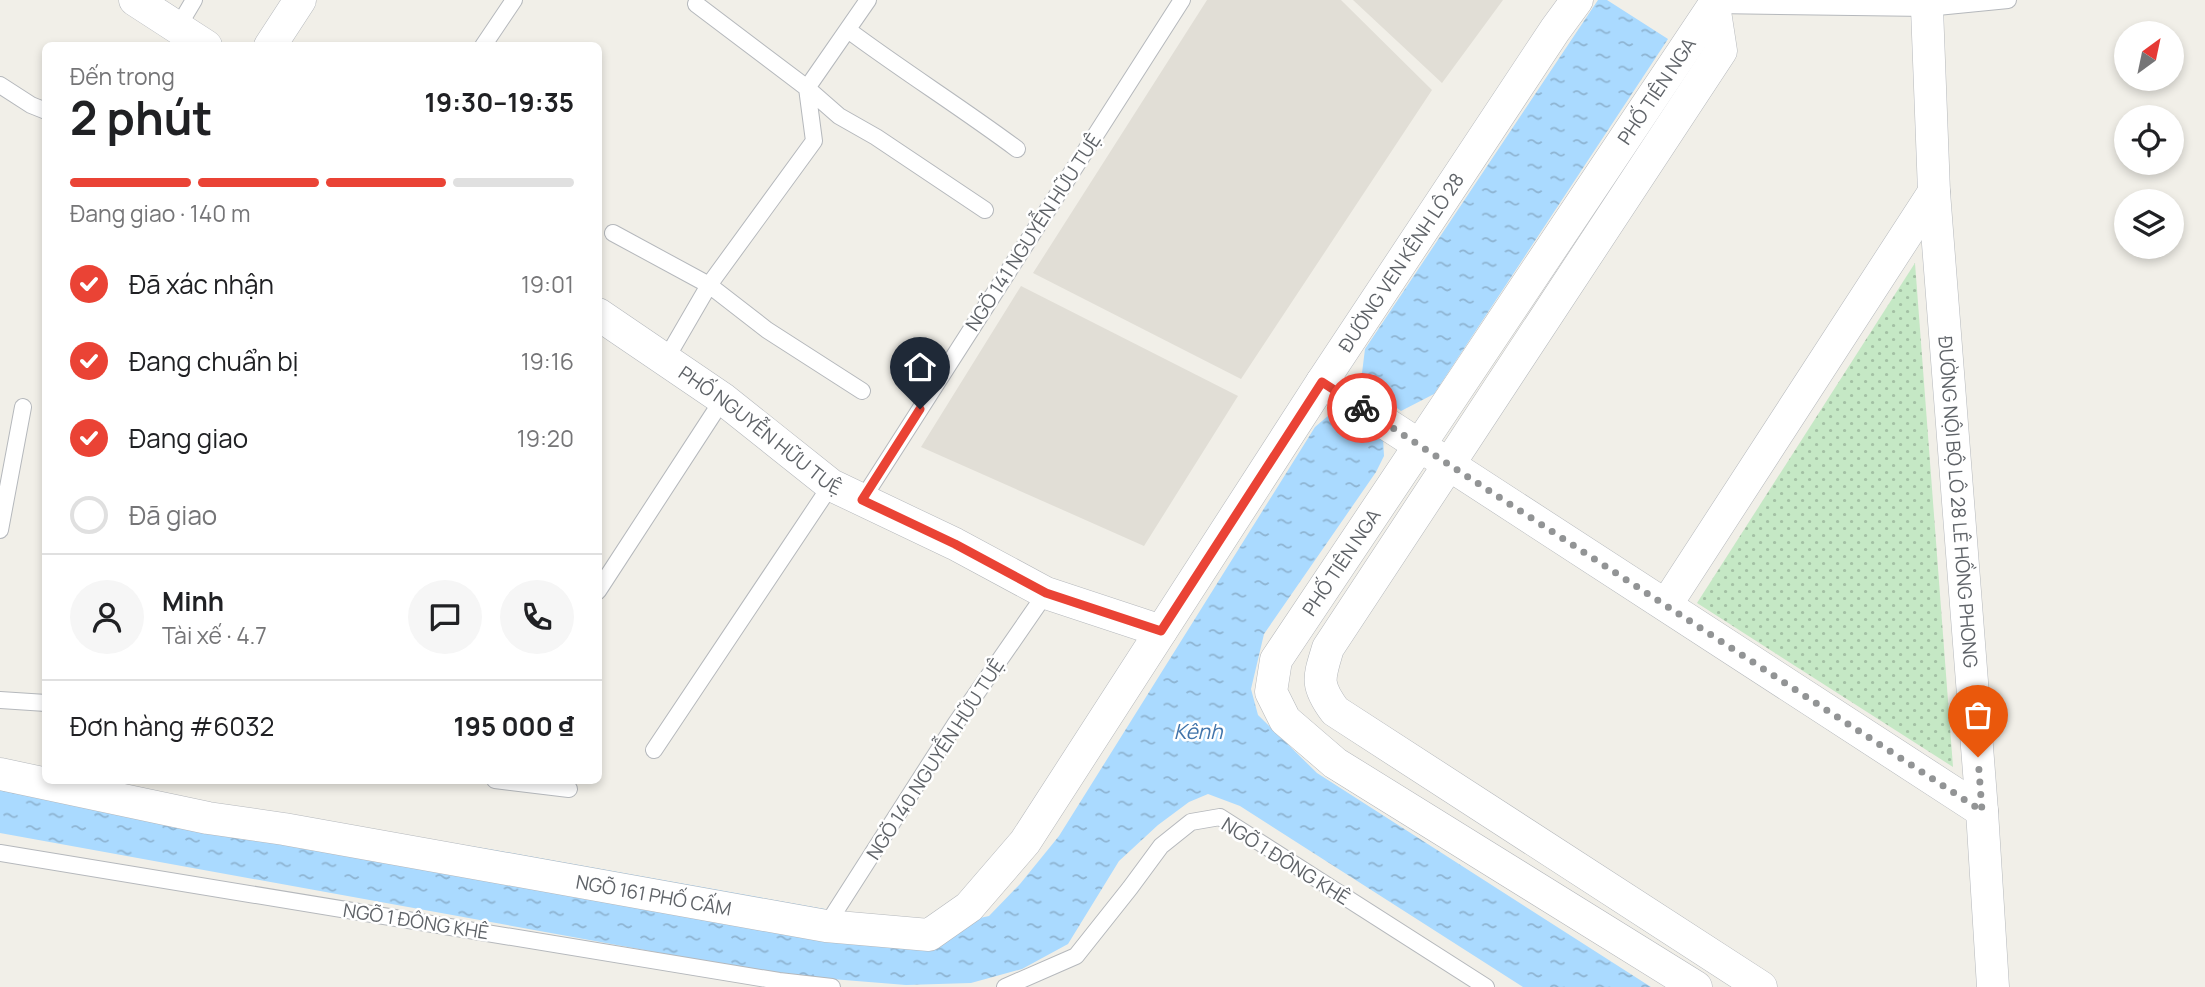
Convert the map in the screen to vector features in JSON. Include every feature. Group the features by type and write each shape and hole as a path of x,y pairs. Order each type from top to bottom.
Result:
{"street":[{"path":"135,0 200,42"},
{"path":"273,42 300,0"},
{"name":"ĐƯỜNG VEN KÊNH LÔ 28","path":"1161,631 1322,382 1577,0"},
{"name":"PHỐ TIÊN NGA","path":"1696,987 1335,763 1285,720 1271,692 1276,660 1713,2"},
{"name":"PHỐ TIÊN NGA","path":"1713,2 1721,51 1328,648 1320,673 1322,694 1335,711 1761,987"},
{"name":"ĐƯỜNG NỘI BỘ LÔ 28 LÊ HỒNG PHONG","path":"1927,8 1934,192 1993,987"},
{"path":"1666,605 1934,192"},
{"name":"PHỐ NGUYỄN HỮU TUỆ","path":"602,319 723,399 831,485 955,544 1046,593 1161,631"},
{"path":"1322,382 1982,811"},
{"name":"NGÕ 161 PHỐ CẤM","path":"47,784 208,818 284,829 826,926 929,935 969,907 1026,842 1161,631"},
{"name":"NGÕ 161 PHỐ CẤM","path":"0,774 42,783"}],"lane":[{"path":"178,27 194,0"},
{"path":"486,42 514,0"},
{"path":"666,359 709,285 814,141 807,88 868,0"},
{"name":"NGÕ 141 NGUYỄN HỮU TUỆ","path":"862,500 1182,0"},
{"path":"1713,2 1927,8 2008,0"},
{"path":"696,4 807,88 839,116 920,165 985,210"},
{"path":"848,30 1017,149"},
{"path":"0,85 42,109"},
{"path":"613,233 709,285 767,330 862,391"},
{"path":"602,585 723,399"},
{"path":"0,530 23,407"},
{"path":"654,750 831,485"},
{"name":"NGÕ 140 NGUYỄN HỮU TUỆ","path":"826,926 956,723 1046,593"},
{"path":"0,699 42,703"},
{"path":"528,784 569,789"},
{"name":"NGÕ 1 ĐÔNG KHÊ","path":"1005,987 1076,956 1161,846 1191,822 1220,817 1486,987"},
{"name":"NGÕ 1 ĐÔNG KHÊ","path":"0,853 779,981 832,987"}],"shaded area":[{"path":"1207,0 1341,0 1432,90 1241,379 1033,273"},
{"path":"1353,0 1503,0 1442,83"},
{"path":"1021,286 1238,396 1144,546 921,447"}],"green space":[{"path":"1915,263 1953,767 1697,603"}],"water":[{"path":"1598,0 1607,0 1668,39 1434,394 1401,411 1361,381 1365,349"},
{"name":"Kênh","path":"1329,415 1349,415 1383,438 1384,456 1376,472 1264,634 1251,689 1258,715 1317,773 1651,987 1523,987 1240,806 1208,794 1189,802 1158,825 1119,861 1068,944 1022,969 971,983 906,985 782,975 0,833 0,769 42,776 42,784 92,784 495,850 887,920 948,925 989,916 1020,884 1059,836 1315,427"}],"way so far":[{"path":"1362,408 1982,811 1978,757"}],"route":[{"path":"920,409 862,500 955,544 1046,593 1161,631 1322,382 1362,408"}]}
